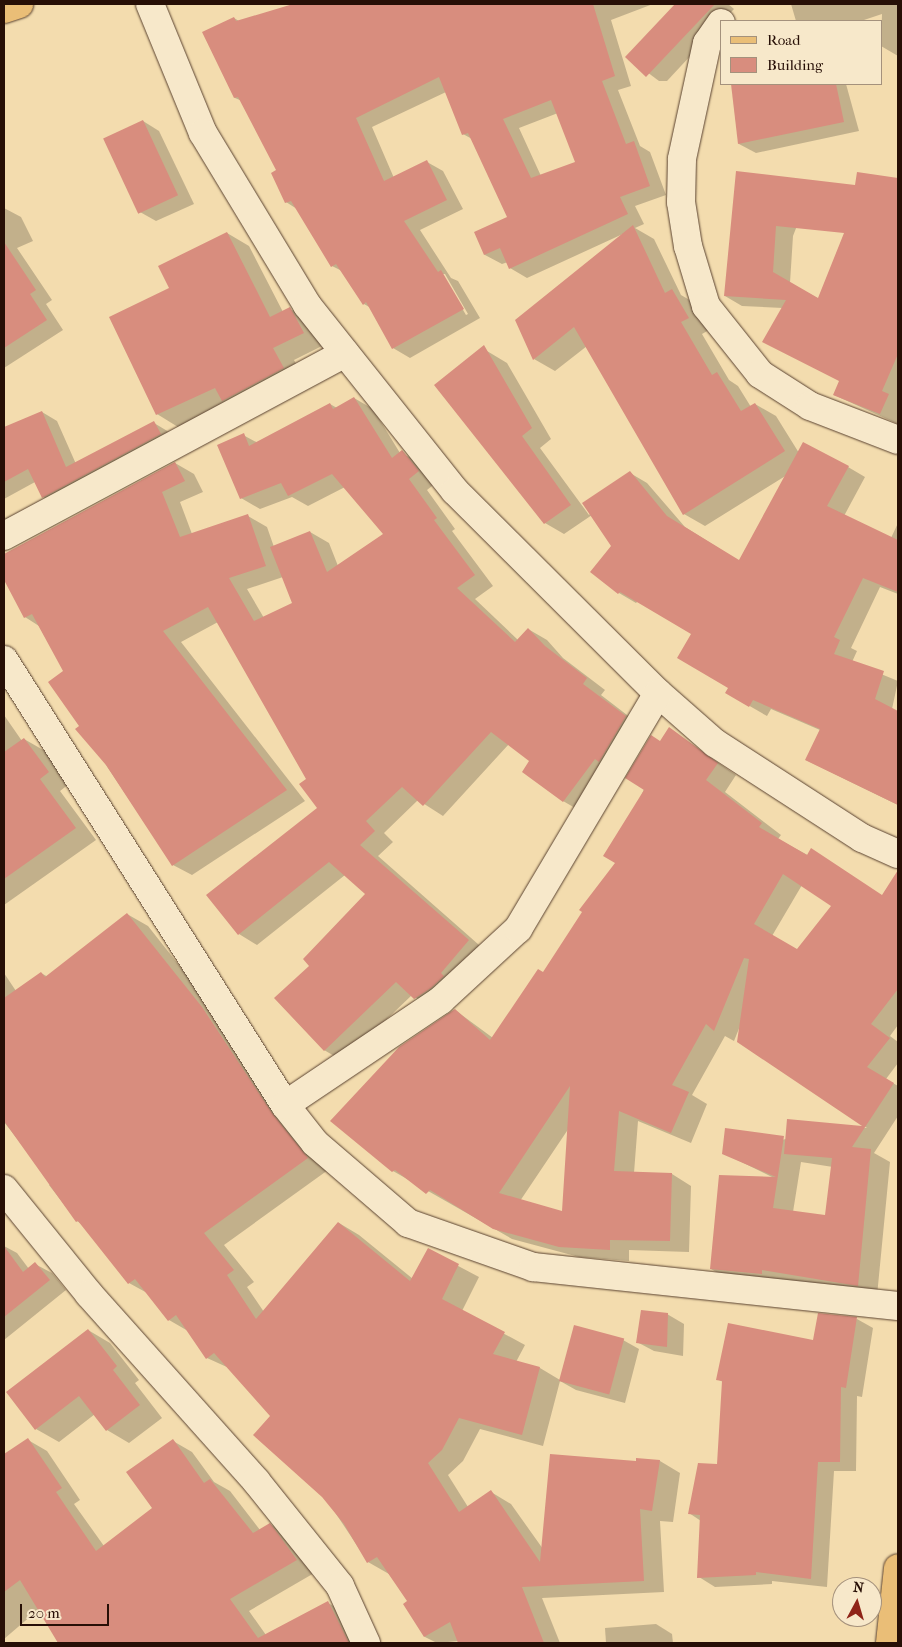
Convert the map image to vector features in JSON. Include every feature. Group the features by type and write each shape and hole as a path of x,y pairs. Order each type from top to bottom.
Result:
{"main road":[{"path":"4,9 20,4"},
{"path":"890,1643 898,1568"}],"street":[{"path":"150,4 203,133 307,305 455,491 658,693 715,743 862,838 898,854"},
{"path":"722,20 726,4"},
{"path":"720,25 707,43 682,159 684,220 706,306 760,374 810,406 898,440"},
{"path":"4,536 345,353"},
{"path":"4,660 285,1105 314,1142 408,1223 533,1268 898,1306"},
{"path":"285,1105 441,1000 518,929 658,693"},
{"path":"4,1189 89,1294 256,1480 334,1578 366,1643"}],"building":[{"path":"293,4 593,4 615,76 602,81 626,144 634,141 650,186 620,197 628,214 509,269 500,248 484,255 474,232 507,217 468,133 462,135 439,77 356,118 384,181 427,160 447,200 404,221 438,272 441,270 464,309 392,349 366,302 363,305 336,264 331,267 291,201 285,203 271,173 276,170 238,97 234,98 202,32 234,17 236,21","holes":["551,100 575,162 531,178 503,119"]},
{"path":"675,4 715,4 646,77 625,57"},
{"path":"731,85 836,85 844,122 738,144"},
{"path":"143,120 178,195 138,214 103,139"},
{"path":"736,171 855,185 857,172 898,178 898,354 882,391 889,394 880,414 833,395 839,381 762,342 786,300 724,296","holes":["776,226 844,233 818,298 773,272"]},
{"path":"633,225 665,293 672,289 689,318 681,322 712,375 717,372 741,411 755,403 785,451 683,515 574,327 533,360 515,320"},
{"path":"227,232 270,317 290,307 304,333 273,348 284,368 222,401 215,388 156,415 109,317 169,288 158,266"},
{"path":"4,242 36,290 30,294 47,320 4,348"},
{"path":"484,345 532,428 522,436 571,505 544,524 434,385"},
{"path":"354,397 392,458 402,450 419,471 409,479 437,518 434,520 475,575 457,588 515,642 528,628 545,646 587,678 583,684 626,716 599,762 595,759 563,802 522,772 529,761 491,732 423,806 402,787 366,821 375,831 360,845 469,940 441,973 444,976 431,988 414,999 396,982 324,1051 274,998 309,966 303,959 365,894 329,862 238,935 206,895 317,808 299,784 306,779 208,607 163,631 287,790 172,866 106,765 75,729 79,726 48,682 63,671 32,614 24,618 4,580 4,554 175,462 185,481 162,492 180,537 248,514 266,566 229,578 254,621 292,603 270,547 310,531 327,572 383,534 332,474 288,496 281,483 240,499 217,445 244,433 249,446 330,403 333,409"},
{"path":"42,411 66,467 154,421 161,434 42,498 28,469 4,482 4,427"},
{"path":"803,442 849,466 827,506 898,540 898,592 863,578 834,637 840,640 834,654 884,671 875,699 898,711 898,805 805,760 820,729 753,700 749,707 725,693 728,688 677,658 691,634 620,592 618,594 590,572 611,546 582,503 630,471 667,516 739,560"},
{"path":"669,727 718,763 706,780 762,823 759,827 807,855 811,848 882,895 898,870 898,989 871,1024 890,1038 867,1067 894,1083 852,1147 871,1149 858,1286 762,1270 762,1274 710,1269 719,1175 776,1177 722,1154 725,1128 784,1136 773,1208 825,1215 832,1158 784,1154 787,1119 862,1126 737,1042 749,959 744,958 714,1031 706,1024 672,1085 689,1092 671,1133 619,1111 614,1171 672,1173 670,1241 610,1240 610,1250 559,1247 493,1229 430,1190 426,1194 395,1170 392,1172 330,1121 399,1047 455,1009 490,1040 538,969 543,972 582,912 579,910 615,863 603,856 644,790 625,778 651,735 660,741","holes":["783,874 831,906 797,949 754,924","570,1086 562,1211 499,1193"]},
{"path":"24,738 49,772 40,779 76,828 4,879 4,752"},
{"path":"127,913 202,1007 272,1113 308,1158 204,1233 234,1270 227,1275 256,1319 338,1222 410,1281 428,1248 459,1264 442,1299 505,1332 493,1354 540,1367 522,1435 459,1418 442,1450 428,1463 459,1512 491,1490 540,1562 550,1454 636,1461 636,1458 660,1460 652,1511 640,1509 644,1581 522,1587 544,1643 458,1643 450,1622 424,1637 403,1604 407,1601 377,1557 367,1563 344,1524 322,1497 253,1435 270,1416 214,1353 206,1359 176,1315 168,1321 135,1279 128,1284 78,1221 76,1222 4,1121 4,998 41,972 45,977"},
{"path":"4,1246 23,1272 35,1262 50,1280 4,1317"},
{"path":"641,1310 668,1313 667,1347 636,1343"},
{"path":"818,1313 857,1317 846,1388 841,1387 840,1462 818,1462 811,1579 756,1572 756,1575 697,1578 700,1515 688,1514 698,1463 717,1464 722,1381 716,1380 728,1323 813,1340"},
{"path":"574,1325 624,1338 609,1394 559,1381"},
{"path":"88,1329 117,1366 113,1370 140,1405 106,1431 79,1396 35,1430 6,1392"},
{"path":"28,1438 62,1488 56,1492 96,1551 152,1508 126,1472 173,1439 204,1483 210,1479 253,1533 270,1523 297,1560 230,1599 258,1638 328,1601 349,1643 58,1643 20,1580 4,1592 4,1454"}]}
